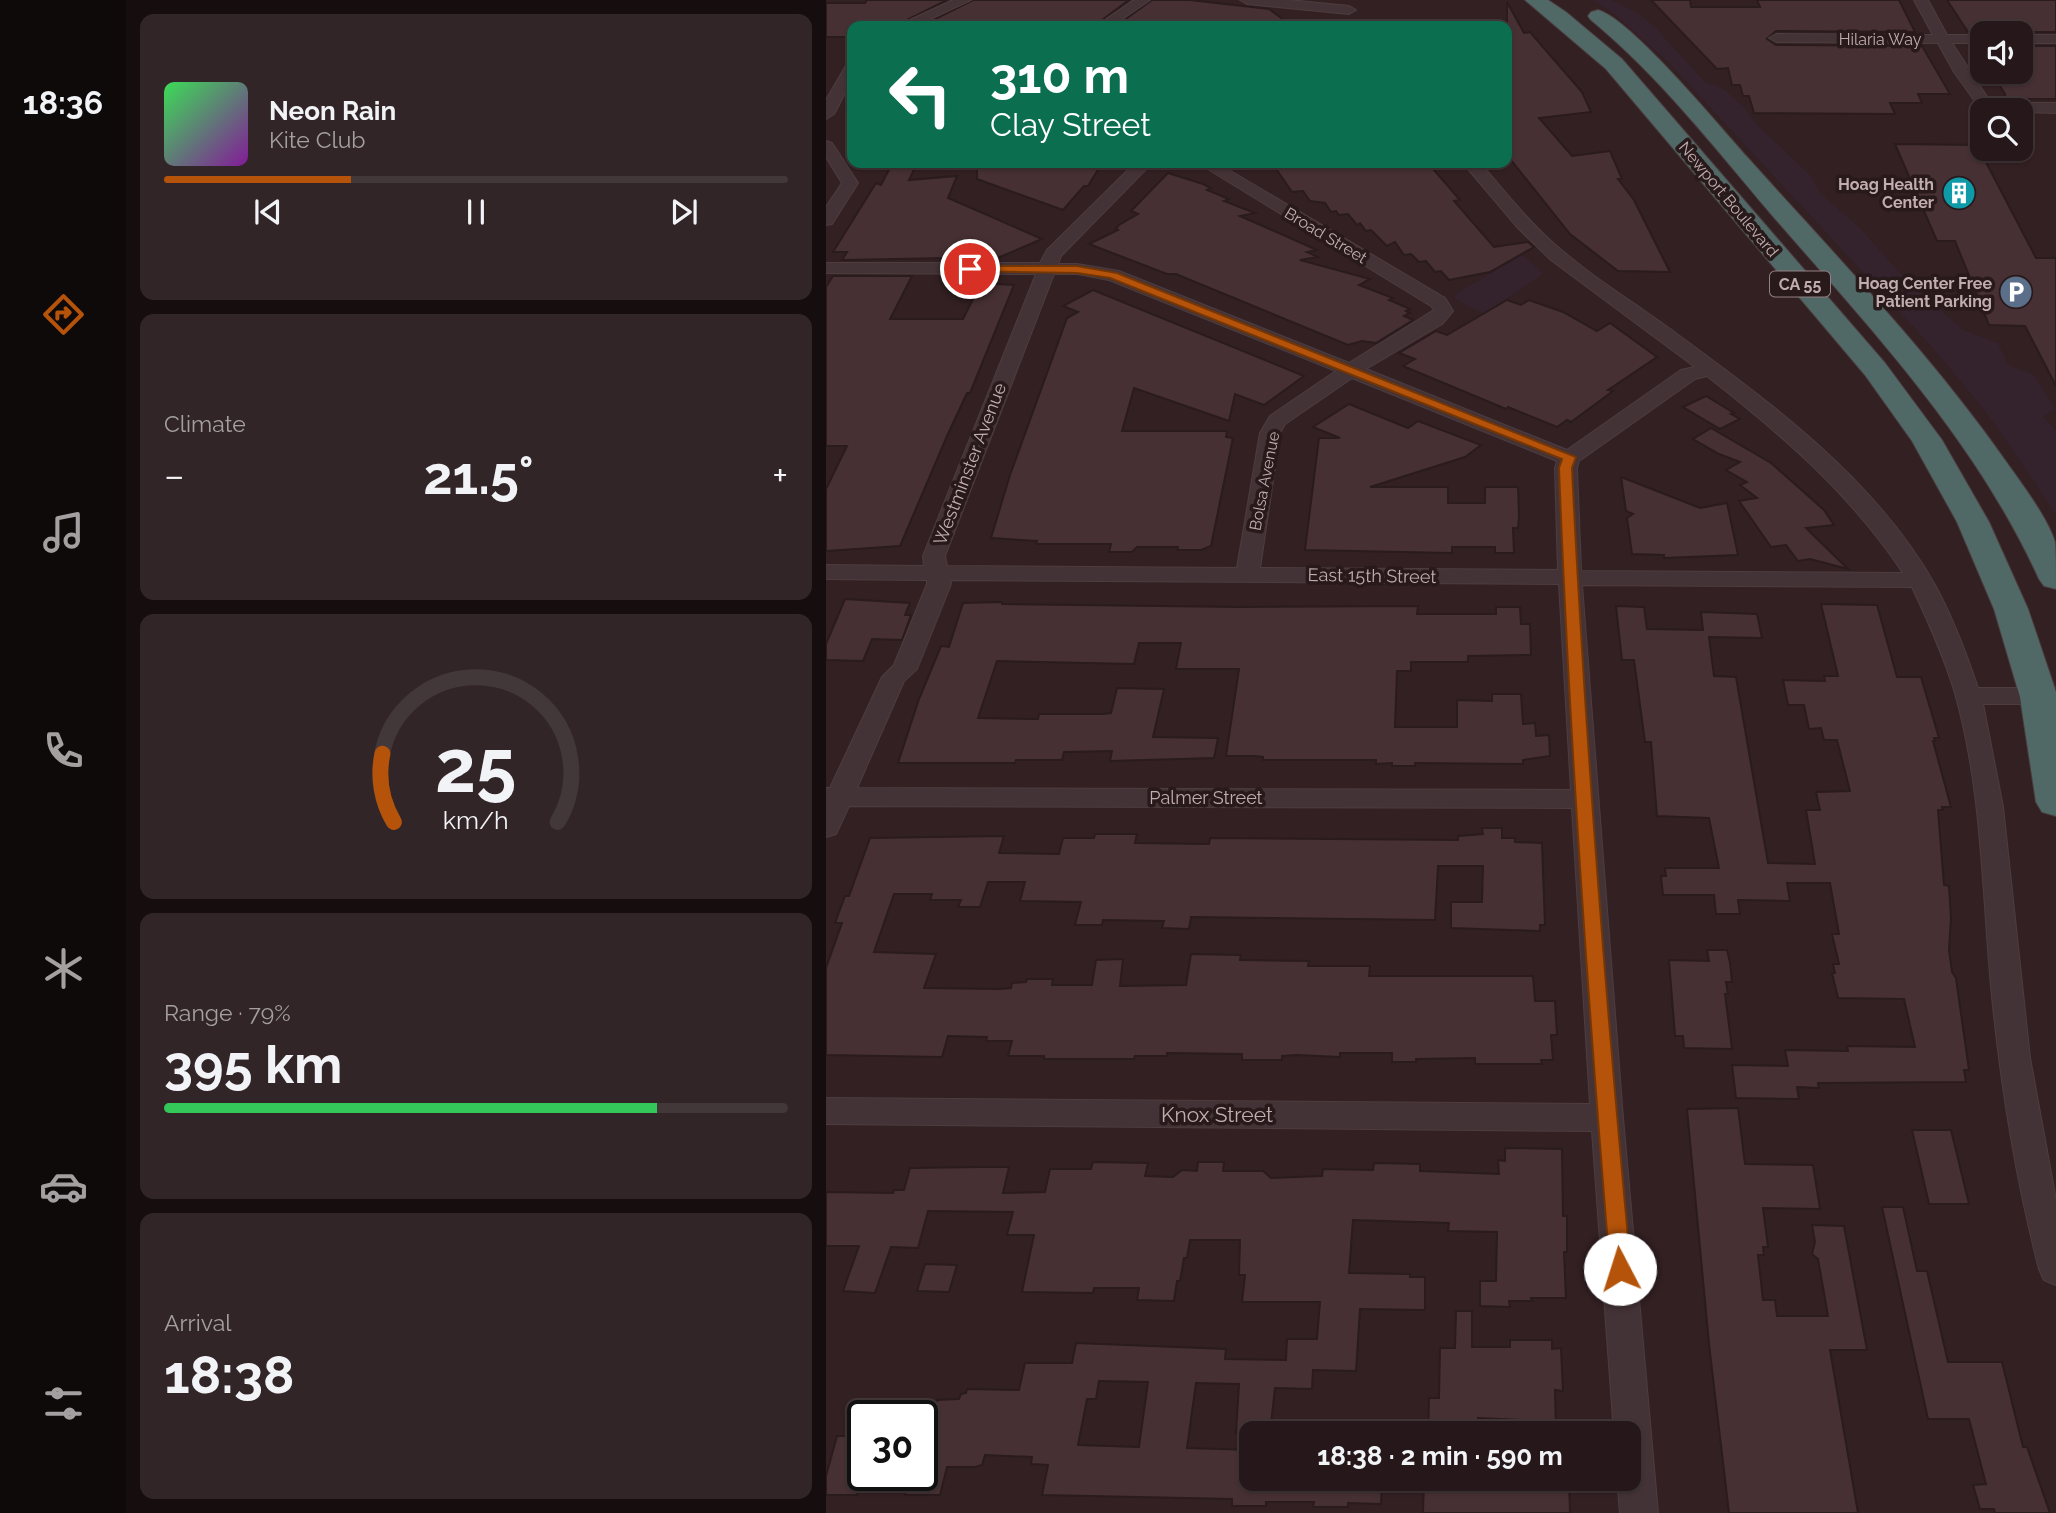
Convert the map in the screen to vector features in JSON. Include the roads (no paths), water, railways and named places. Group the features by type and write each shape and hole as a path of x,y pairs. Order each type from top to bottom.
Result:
{"highway":[{"name":"Newport Boulevard","path":"1535,0 1559,16 1614,64 1875,369 1927,440 1973,522 2048,696 2056,802"},
{"name":"Newport Boulevard","path":"1581,3 1625,38 1652,65 1764,188 1930,379 2003,479 2046,554 2056,579"}],"street":[{"path":"916,21 964,0"},
{"path":"1111,21 1143,0"},
{"path":"1247,0 1348,5"},
{"path":"1921,0 1961,72 1987,108 2056,108"},
{"path":"1290,18 1305,3"},
{"name":"Hilaria Way","path":"1776,38 1970,39"},
{"path":"2033,39 2056,39"},
{"path":"826,114 847,76"},
{"path":"829,155 847,157"},
{"path":"826,220 850,183 846,173 829,155"},
{"name":"Westminster Avenue","path":"826,827 832,797 894,677 905,669 939,584 934,556 1053,254 1139,168"},
{"name":"Broad Street","path":"1214,168 1438,302 1444,311"},
{"path":"1475,168 1542,242 1777,422 1854,494 1888,534 1919,580 1943,623 1962,670 1982,745 2019,1096 2056,1269"},
{"path":"1066,241 1065,247 1069,251 1125,280"},
{"path":"826,268 1096,271 1125,280 1569,457"},
{"name":"Bolsa Avenue","path":"1247,575 1270,433 1277,420 1351,370 1435,320 1444,311"},
{"path":"1639,1513 1607,1118 1570,578 1566,468 1569,457 1688,374 1711,369"},
{"name":"East 15th Street","path":"826,572 1919,580"},
{"path":"1968,696 2048,696"},
{"name":"Palmer Street","path":"832,797 1587,799"},
{"name":"Knox Street","path":"826,1111 1607,1118"}],"place":[{"name":"Hoag Health Center","path":"1959,193"},
{"name":"Hoag Center Free Patient Parking","path":"2016,292"}]}
